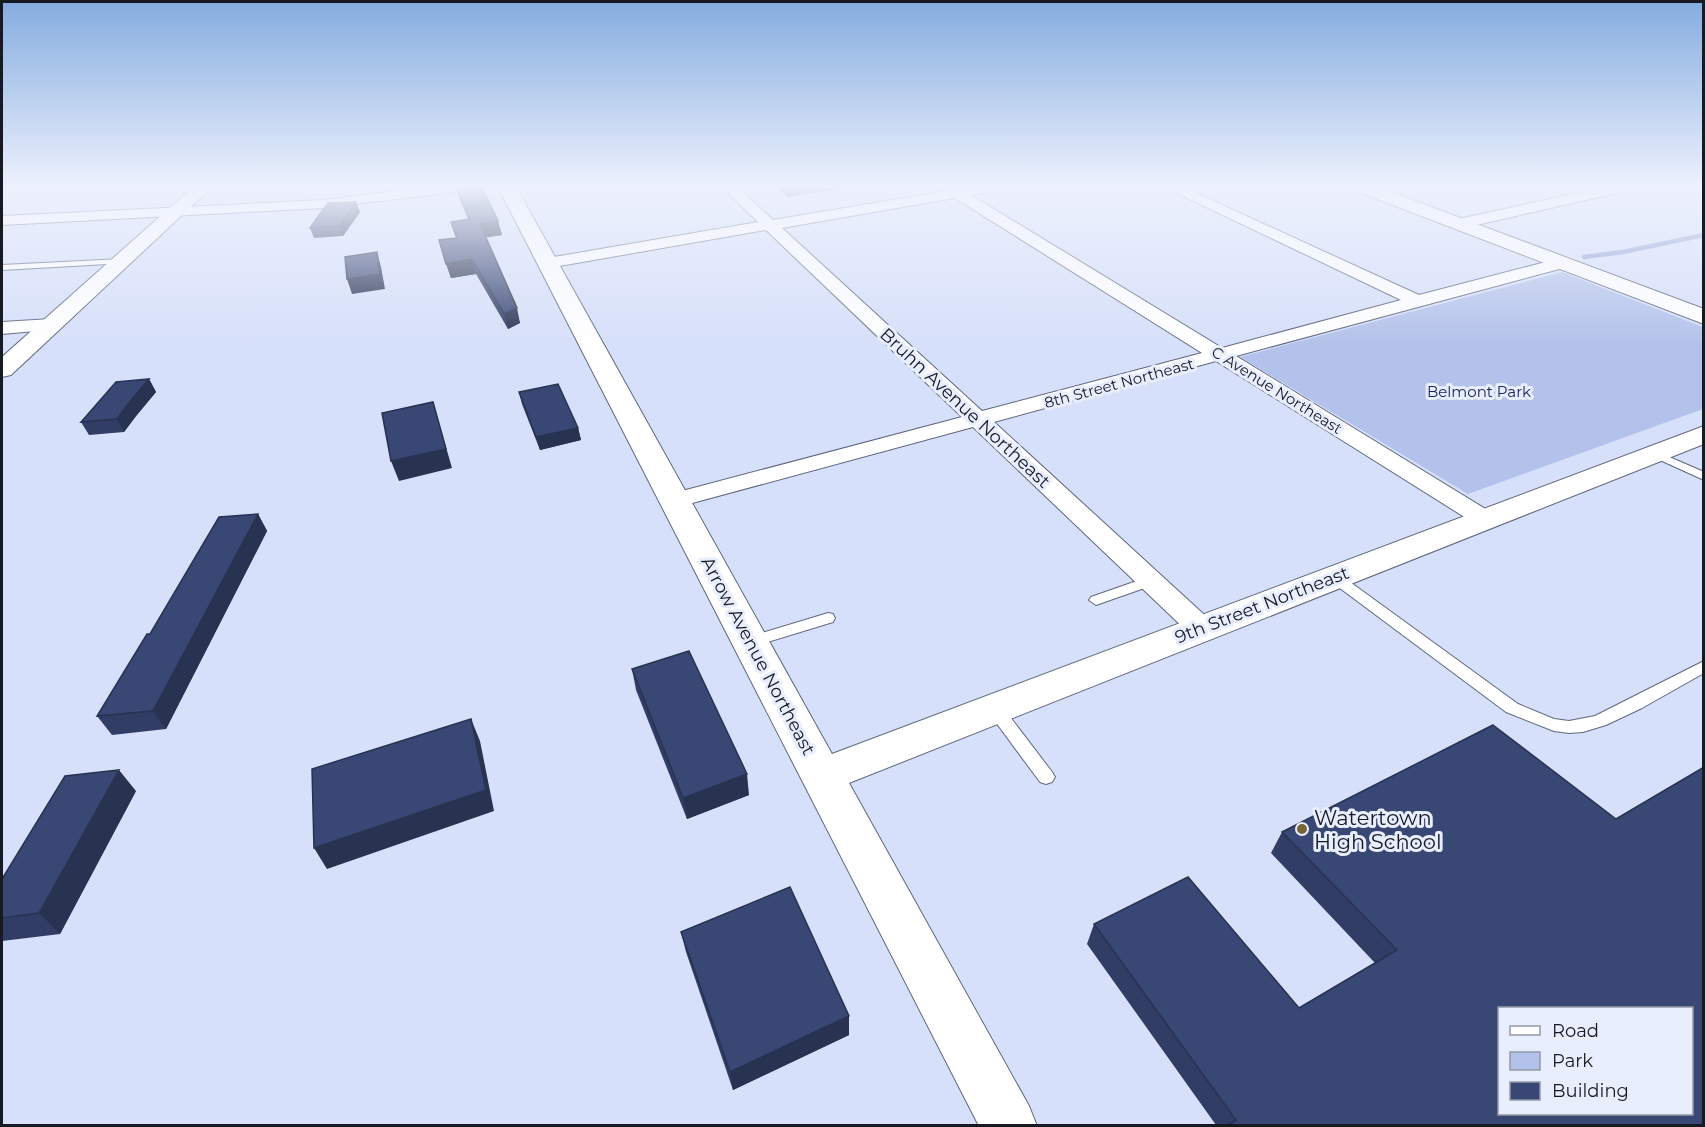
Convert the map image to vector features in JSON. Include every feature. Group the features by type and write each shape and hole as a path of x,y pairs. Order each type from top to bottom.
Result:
{"street":[{"path":"2,370 145,240"},
{"name":"Arrow Avenue Northeast","path":"535,240 1009,1125"},
{"path":"548,263 684,240"},
{"name":"Bruhn Avenue Northeast","path":"785,240 1202,628"},
{"name":"C Avenue Northeast","path":"1033,240 1483,518"},
{"path":"1284,240 1419,302"},
{"path":"1501,240 1698,312"},
{"name":"8th Street Northeast","path":"676,500 1561,262"},
{"path":"2,328 51,325"},
{"name":"9th Street Northeast","path":"821,776 1704,434"}],"lane":[{"path":"2,268 122,261"},
{"path":"1653,453 1704,477"},
{"path":"1334,576 1512,708 1541,721 1568,727 1591,725 1704,666"},
{"path":"1096,600 1151,581"},
{"path":"750,642 828,618"},
{"path":"995,709 1046,777"}],"green space":[{"name":"Belmont Park","path":"1562,272 1703,327 1703,409 1468,494 1240,357"}],"building":[{"path":"439,240 487,240 517,308 504,314 472,259 446,264"},
{"path":"377,252 380,274 347,279 345,257"},
{"path":"149,379 117,419 81,422 116,382"},
{"path":"558,384 578,428 536,437 519,392"},
{"path":"433,402 446,449 391,461 382,413"},
{"path":"258,514 153,711 97,716 147,634 150,634 219,517"},
{"path":"689,651 747,774 683,798 632,669"},
{"path":"471,719 486,790 314,848 312,769"},
{"path":"1493,725 1616,819 1704,767 1704,1125 1228,1125 1236,1120 1094,924 1188,877 1299,1008 1397,950 1282,832"},
{"path":"119,770 39,913 2,918 2,879 65,776"},
{"path":"790,887 849,1016 730,1072 681,932"}],"waterway":[{"path":"1584,257 1623,252 1682,240"}],"place":[{"name":"Watertown High School","path":"1302,829"}]}
